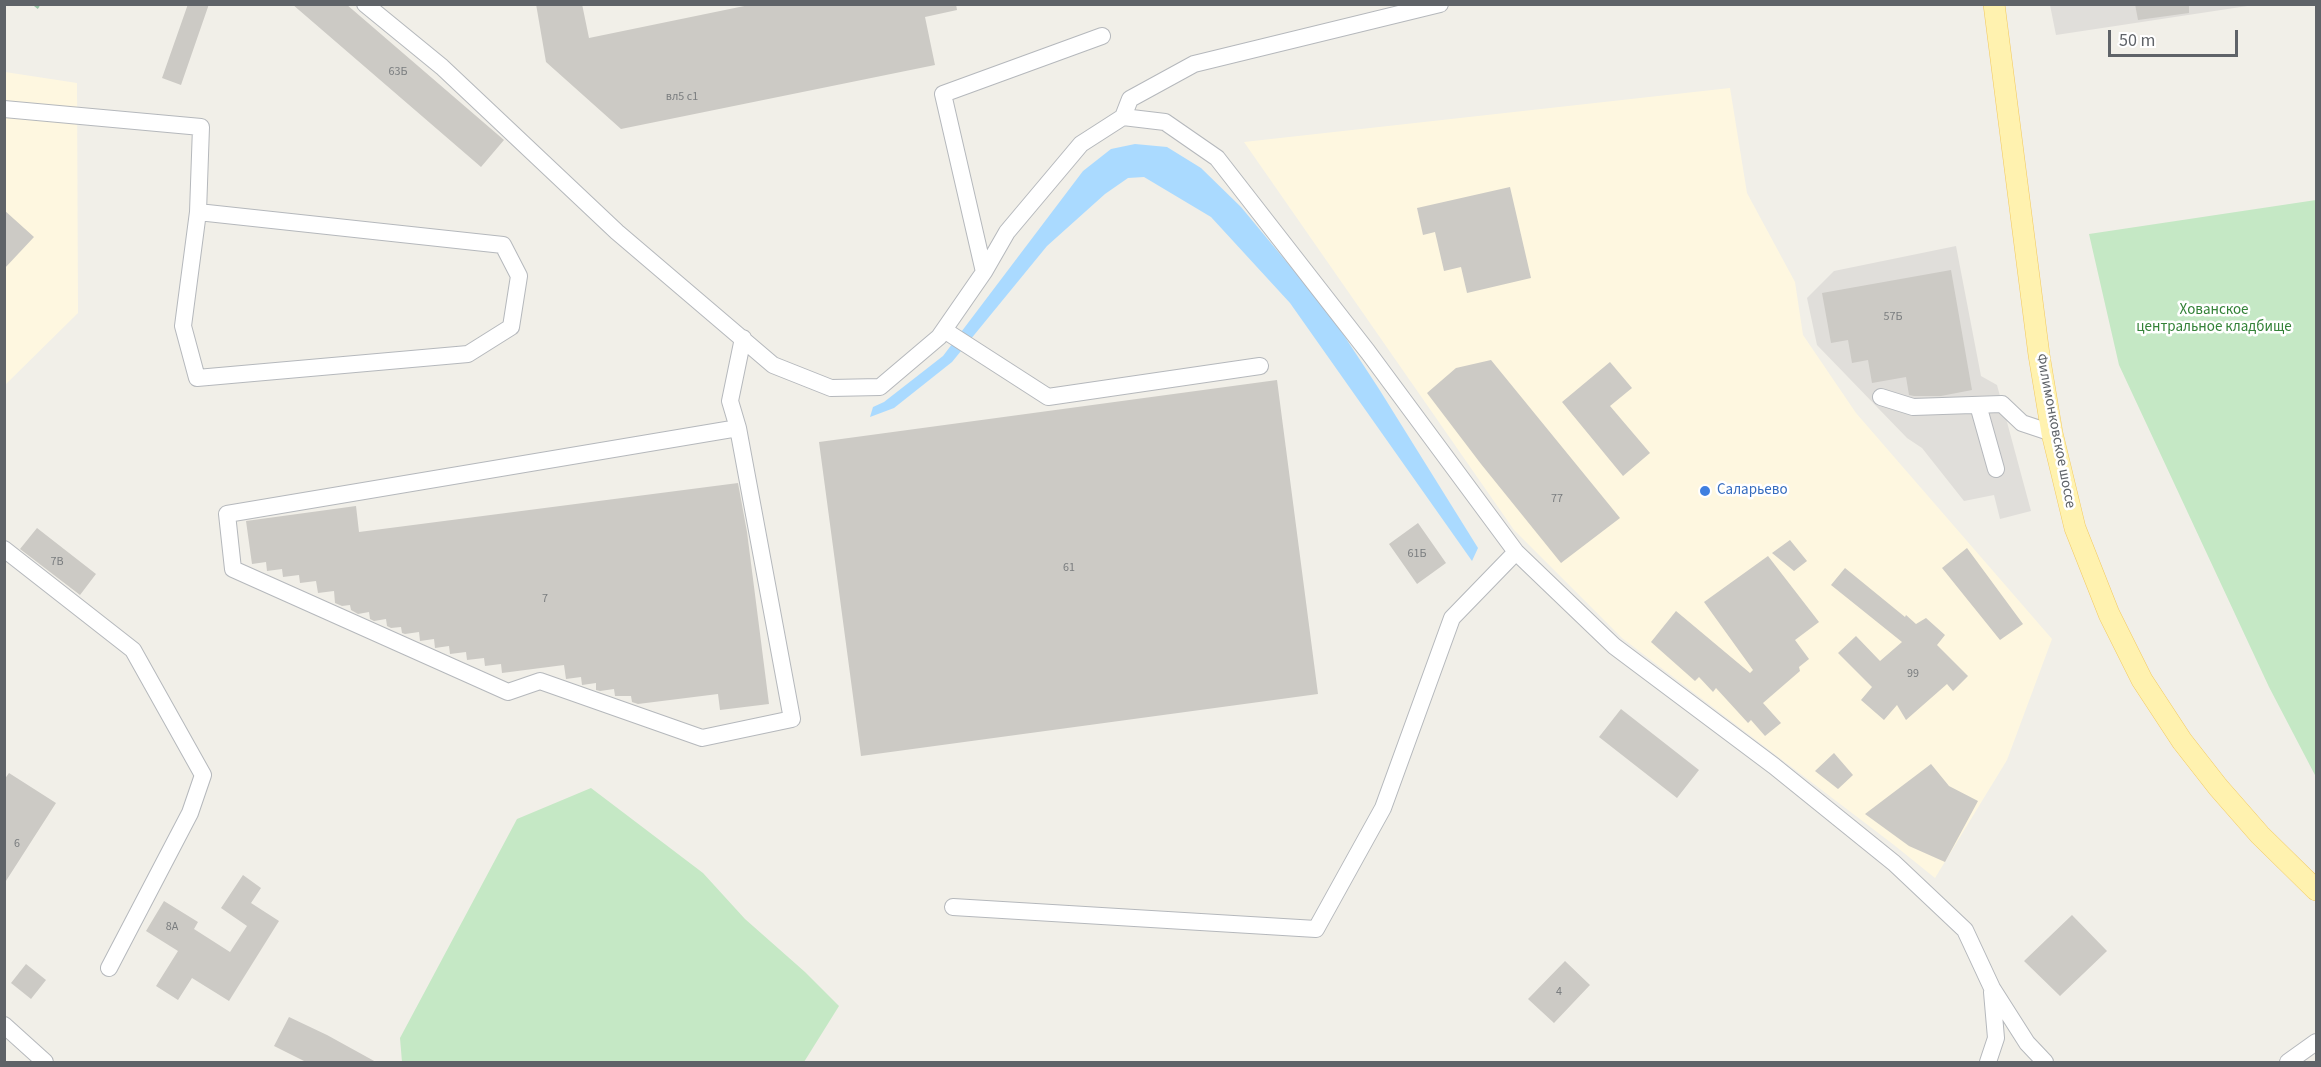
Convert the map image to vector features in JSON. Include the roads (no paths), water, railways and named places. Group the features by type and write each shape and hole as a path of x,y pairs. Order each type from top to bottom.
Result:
{"main road":[{"name":"Филимонковское шоссе","path":"1994,4 2039,355 2052,433 2075,528 2109,614 2142,680 2182,741 2260,835 2316,890"}],"street":[{"path":"366,4 442,67 617,232 773,365 831,388 880,387 939,338 984,272 1007,232 1081,144 1123,117 1130,99 1194,64 1440,4"},
{"path":"984,272 943,94 1102,36"},
{"path":"4,110 201,127 198,212 183,326 197,378 468,354 511,327 519,276 503,245 198,212"},
{"path":"1123,117 1165,122 1217,158 1368,352 1516,552 1614,646 1773,766 1894,863 1965,930 1992,988 2027,1043 2045,1062"},
{"path":"944,330 1048,397 1260,366"},
{"path":"738,428 227,514 233,569 508,692 540,681 702,738 792,719 738,428 730,401 742,338"},
{"path":"1881,397 1913,407 2002,404 2022,423 2052,433"},
{"path":"1978,405 1996,469"},
{"path":"4,549 133,650 203,776 190,813 109,968"},
{"path":"953,907 1316,929 1383,808 1452,618 1516,552"},
{"path":"1988,1062 1996,1038 1992,988"},
{"path":"4,1025 45,1062"},
{"path":"2288,1062 2314,1049"}],"water":[{"path":"1135,144 1167,147 1201,168 1241,207 1330,314 1478,548 1472,561 1290,303 1211,217 1144,177 1128,178 1105,194 1047,246 952,362 894,408 870,417 873,407 884,402 943,356 1083,171 1111,149"}],"place":[{"name":"Саларьево","path":"1705,491"}],"park label":[{"name":"Хованское центральное кладбище","path":"2214,320"}]}
